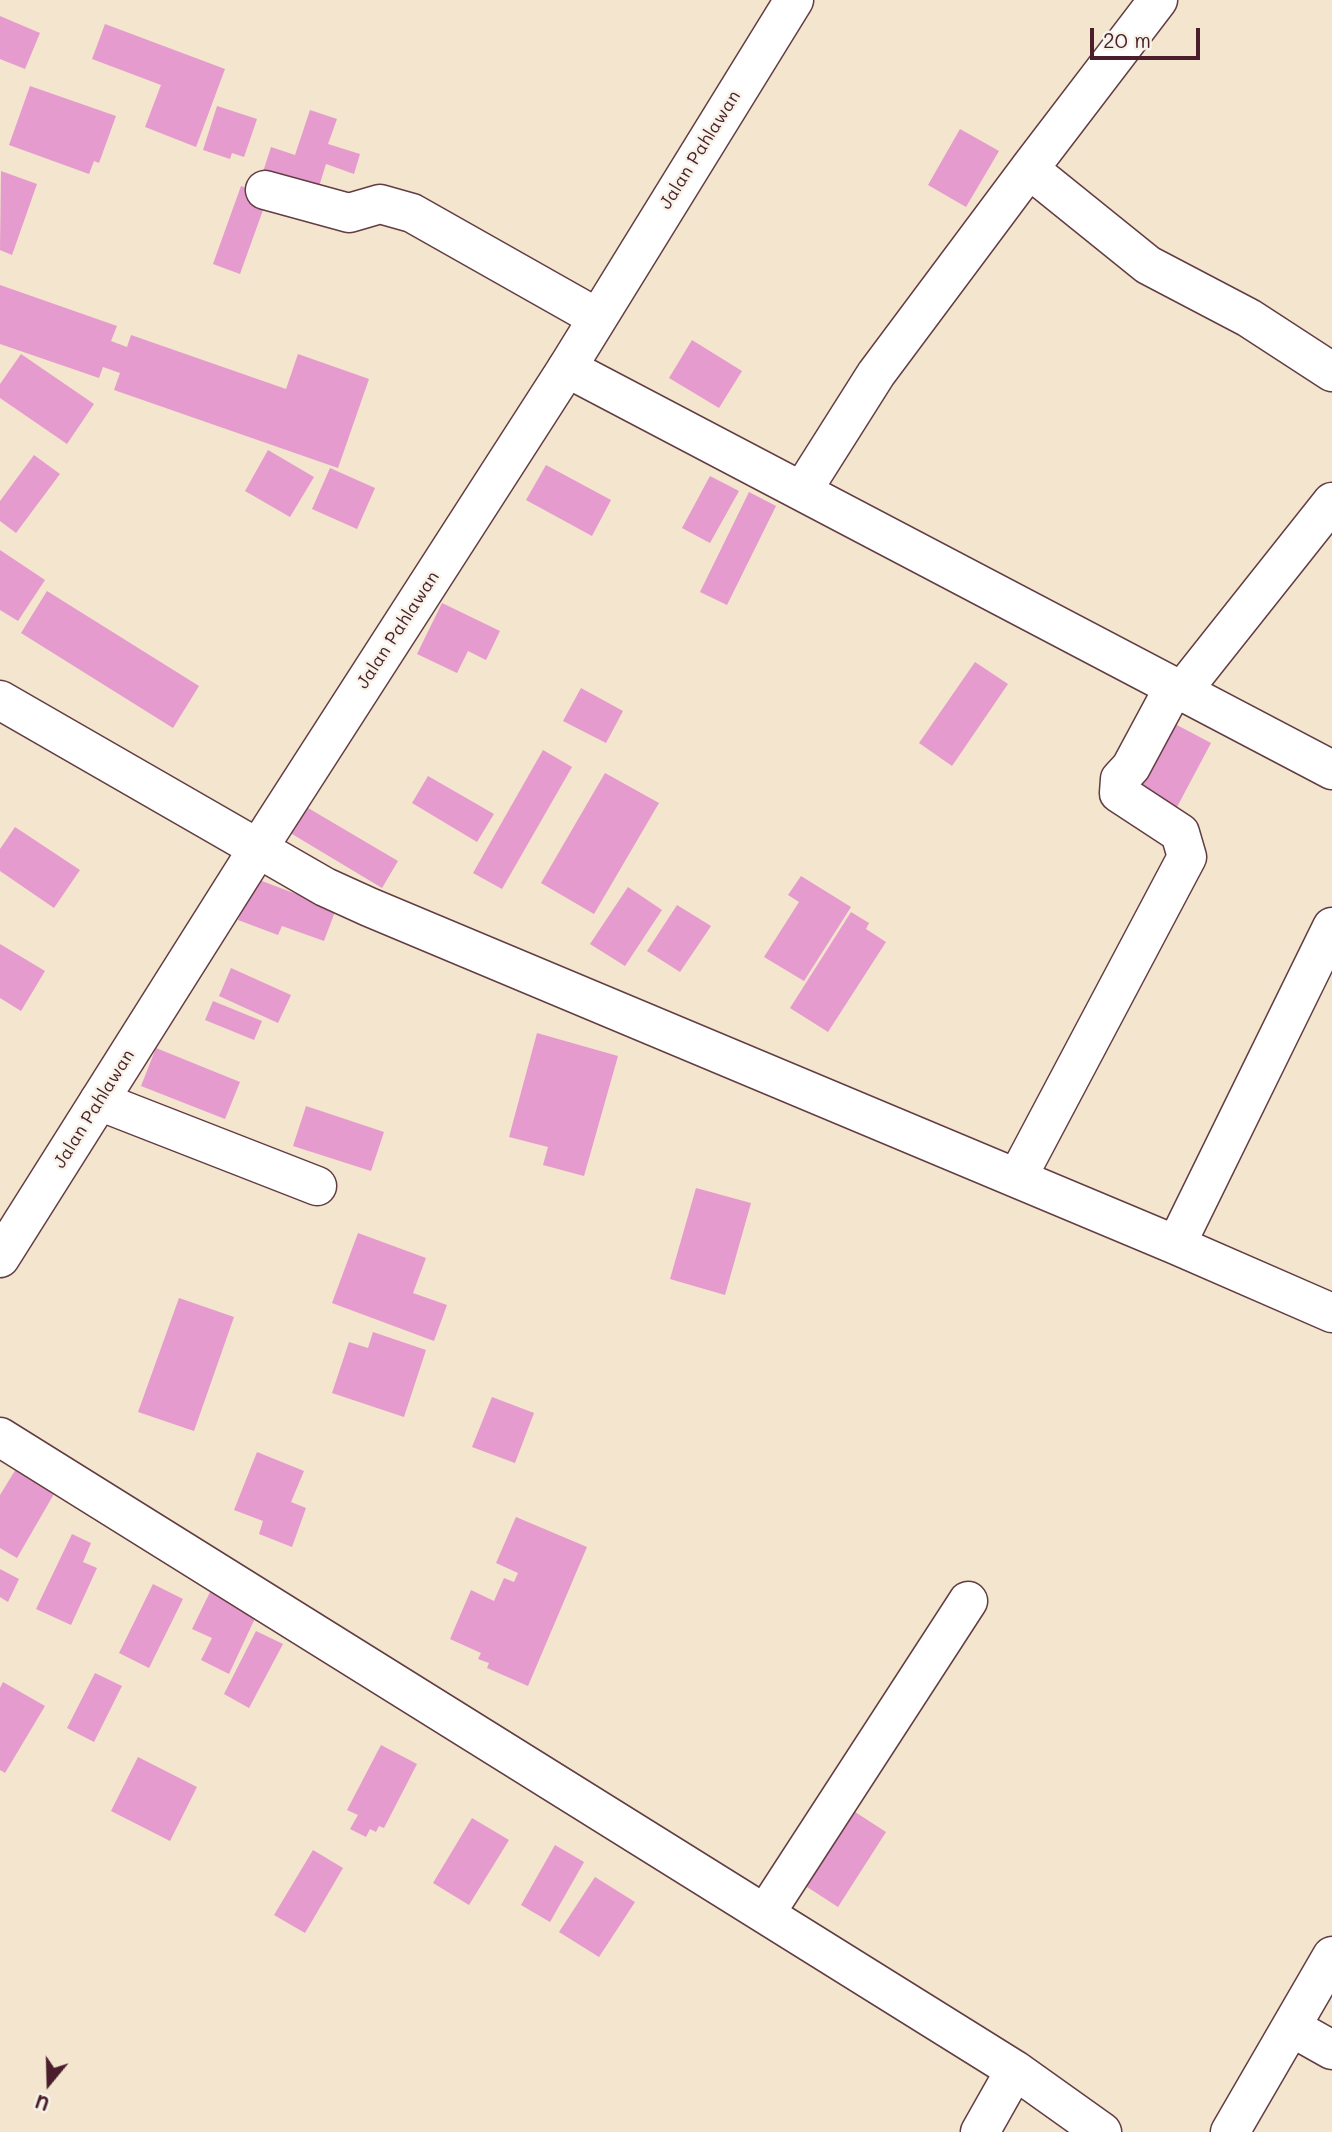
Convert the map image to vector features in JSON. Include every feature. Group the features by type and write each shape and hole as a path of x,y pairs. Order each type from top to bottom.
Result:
{"main road":[{"name":"Jalan Pahlawan","path":"0,1258 259,847 567,368 794,0"},
{"path":"802,491 876,374 1158,0"},
{"path":"1029,169 1148,265 1249,318 1332,372"},
{"path":"265,190 349,213 380,204 412,213 596,317"},
{"path":"567,368 1332,770"},
{"path":"1017,1178 1187,857 1180,833 1119,793 1120,779 1131,767 1178,689 1332,502"},
{"path":"0,700 326,887 369,907 1177,1245 1332,1313"},
{"path":"1177,1245 1332,927"},
{"path":"99,1101 317,1186"},
{"path":"0,1437 1015,2070 1102,2132"},
{"path":"765,1913 968,1601"},
{"path":"1230,2132 1332,1956"},
{"path":"1291,2027 1332,2050"},
{"path":"980,2132 1015,2070"}],"building":[{"path":"0,16 40,33 25,69 0,59"},
{"path":"105,24 225,69 196,147 145,127 161,85 92,59"},
{"path":"30,86 116,116 99,163 94,161 89,174 9,145"},
{"path":"217,106 257,119 244,157 232,153 230,159 203,150"},
{"path":"310,110 337,119 328,144 360,154 354,174 326,164 317,193 262,175 271,147 295,155"},
{"path":"960,129 999,151 966,207 928,185"},
{"path":"1,171 37,184 12,255 0,250"},
{"path":"241,186 268,196 240,274 213,264"},
{"path":"0,285 117,326 111,341 127,347 131,335 286,389 298,354 369,379 338,468 114,390 120,373 103,367 99,378 0,344"},
{"path":"692,340 742,371 719,408 669,378"},
{"path":"21,354 94,404 67,444 0,398 0,384"},
{"path":"268,450 314,477 290,517 245,491"},
{"path":"34,455 60,474 16,533 0,521 0,501"},
{"path":"546,465 611,500 592,536 526,500"},
{"path":"330,468 375,488 357,529 312,509"},
{"path":"710,476 739,491 710,543 682,528"},
{"path":"749,492 776,506 727,605 700,592"},
{"path":"0,550 45,580 18,621 0,610"},
{"path":"47,591 199,686 173,728 21,633"},
{"path":"442,603 500,631 486,660 468,651 457,673 417,654"},
{"path":"975,662 1008,684 952,766 919,743"},
{"path":"581,688 623,711 606,743 563,721"},
{"path":"1175,724 1211,743 1177,807 1141,787"},
{"path":"543,750 572,767 502,889 473,873"},
{"path":"605,773 659,803 594,914 541,883"},
{"path":"428,776 494,814 477,842 412,803"},
{"path":"303,805 398,861 382,888 287,831"},
{"path":"15,827 80,870 54,908 0,871 0,849"},
{"path":"801,876 851,907 804,981 764,957 799,902 788,895"},
{"path":"254,878 336,909 324,941 282,926 278,935 238,920"},
{"path":"628,887 662,910 625,966 590,944"},
{"path":"677,905 711,926 680,972 647,951"},
{"path":"851,912 869,923 866,929 886,942 828,1032 790,1008"},
{"path":"0,944 45,971 21,1011 0,998"},
{"path":"231,968 291,995 278,1023 219,996"},
{"path":"213,1001 262,1021 254,1040 205,1020"},
{"path":"537,1033 618,1056 584,1176 543,1165 548,1147 509,1137"},
{"path":"156,1048 240,1082 225,1119 141,1086"},
{"path":"306,1106 384,1132 371,1171 293,1146"},
{"path":"696,1188 751,1203 725,1295 670,1279"},
{"path":"358,1233 426,1258 413,1293 447,1305 434,1341 332,1303"},
{"path":"179,1298 234,1317 194,1431 138,1412"},
{"path":"373,1332 426,1350 404,1417 332,1393 349,1342 368,1348"},
{"path":"492,1397 534,1413 515,1463 472,1447"},
{"path":"257,1452 304,1471 291,1502 306,1508 292,1547 259,1534 263,1521 234,1510"},
{"path":"19,1464 58,1487 17,1558 0,1548 0,1495"},
{"path":"516,1517 587,1547 528,1686 487,1668 489,1663 478,1659 481,1653 450,1639 471,1590 494,1601 504,1578 514,1582 518,1573 496,1563"},
{"path":"72,1534 91,1543 83,1562 97,1568 71,1625 36,1609"},
{"path":"0,1569 19,1579 8,1602 0,1597"},
{"path":"153,1584 183,1599 149,1668 119,1653"},
{"path":"210,1592 257,1614 229,1674 201,1660 212,1638 192,1629"},
{"path":"256,1631 283,1644 249,1708 224,1694"},
{"path":"95,1673 122,1686 94,1742 67,1728"},
{"path":"3,1682 45,1706 5,1773 0,1770 0,1688"},
{"path":"381,1745 417,1764 384,1828 379,1826 376,1832 370,1829 366,1837 350,1829 358,1815 347,1810"},
{"path":"138,1757 197,1787 170,1841 111,1811"},
{"path":"852,1810 886,1832 838,1907 804,1885"},
{"path":"472,1818 509,1840 469,1905 433,1883"},
{"path":"555,1845 584,1862 550,1922 521,1905"},
{"path":"313,1850 343,1868 305,1933 274,1915"},
{"path":"595,1877 635,1902 599,1957 559,1932"}]}
